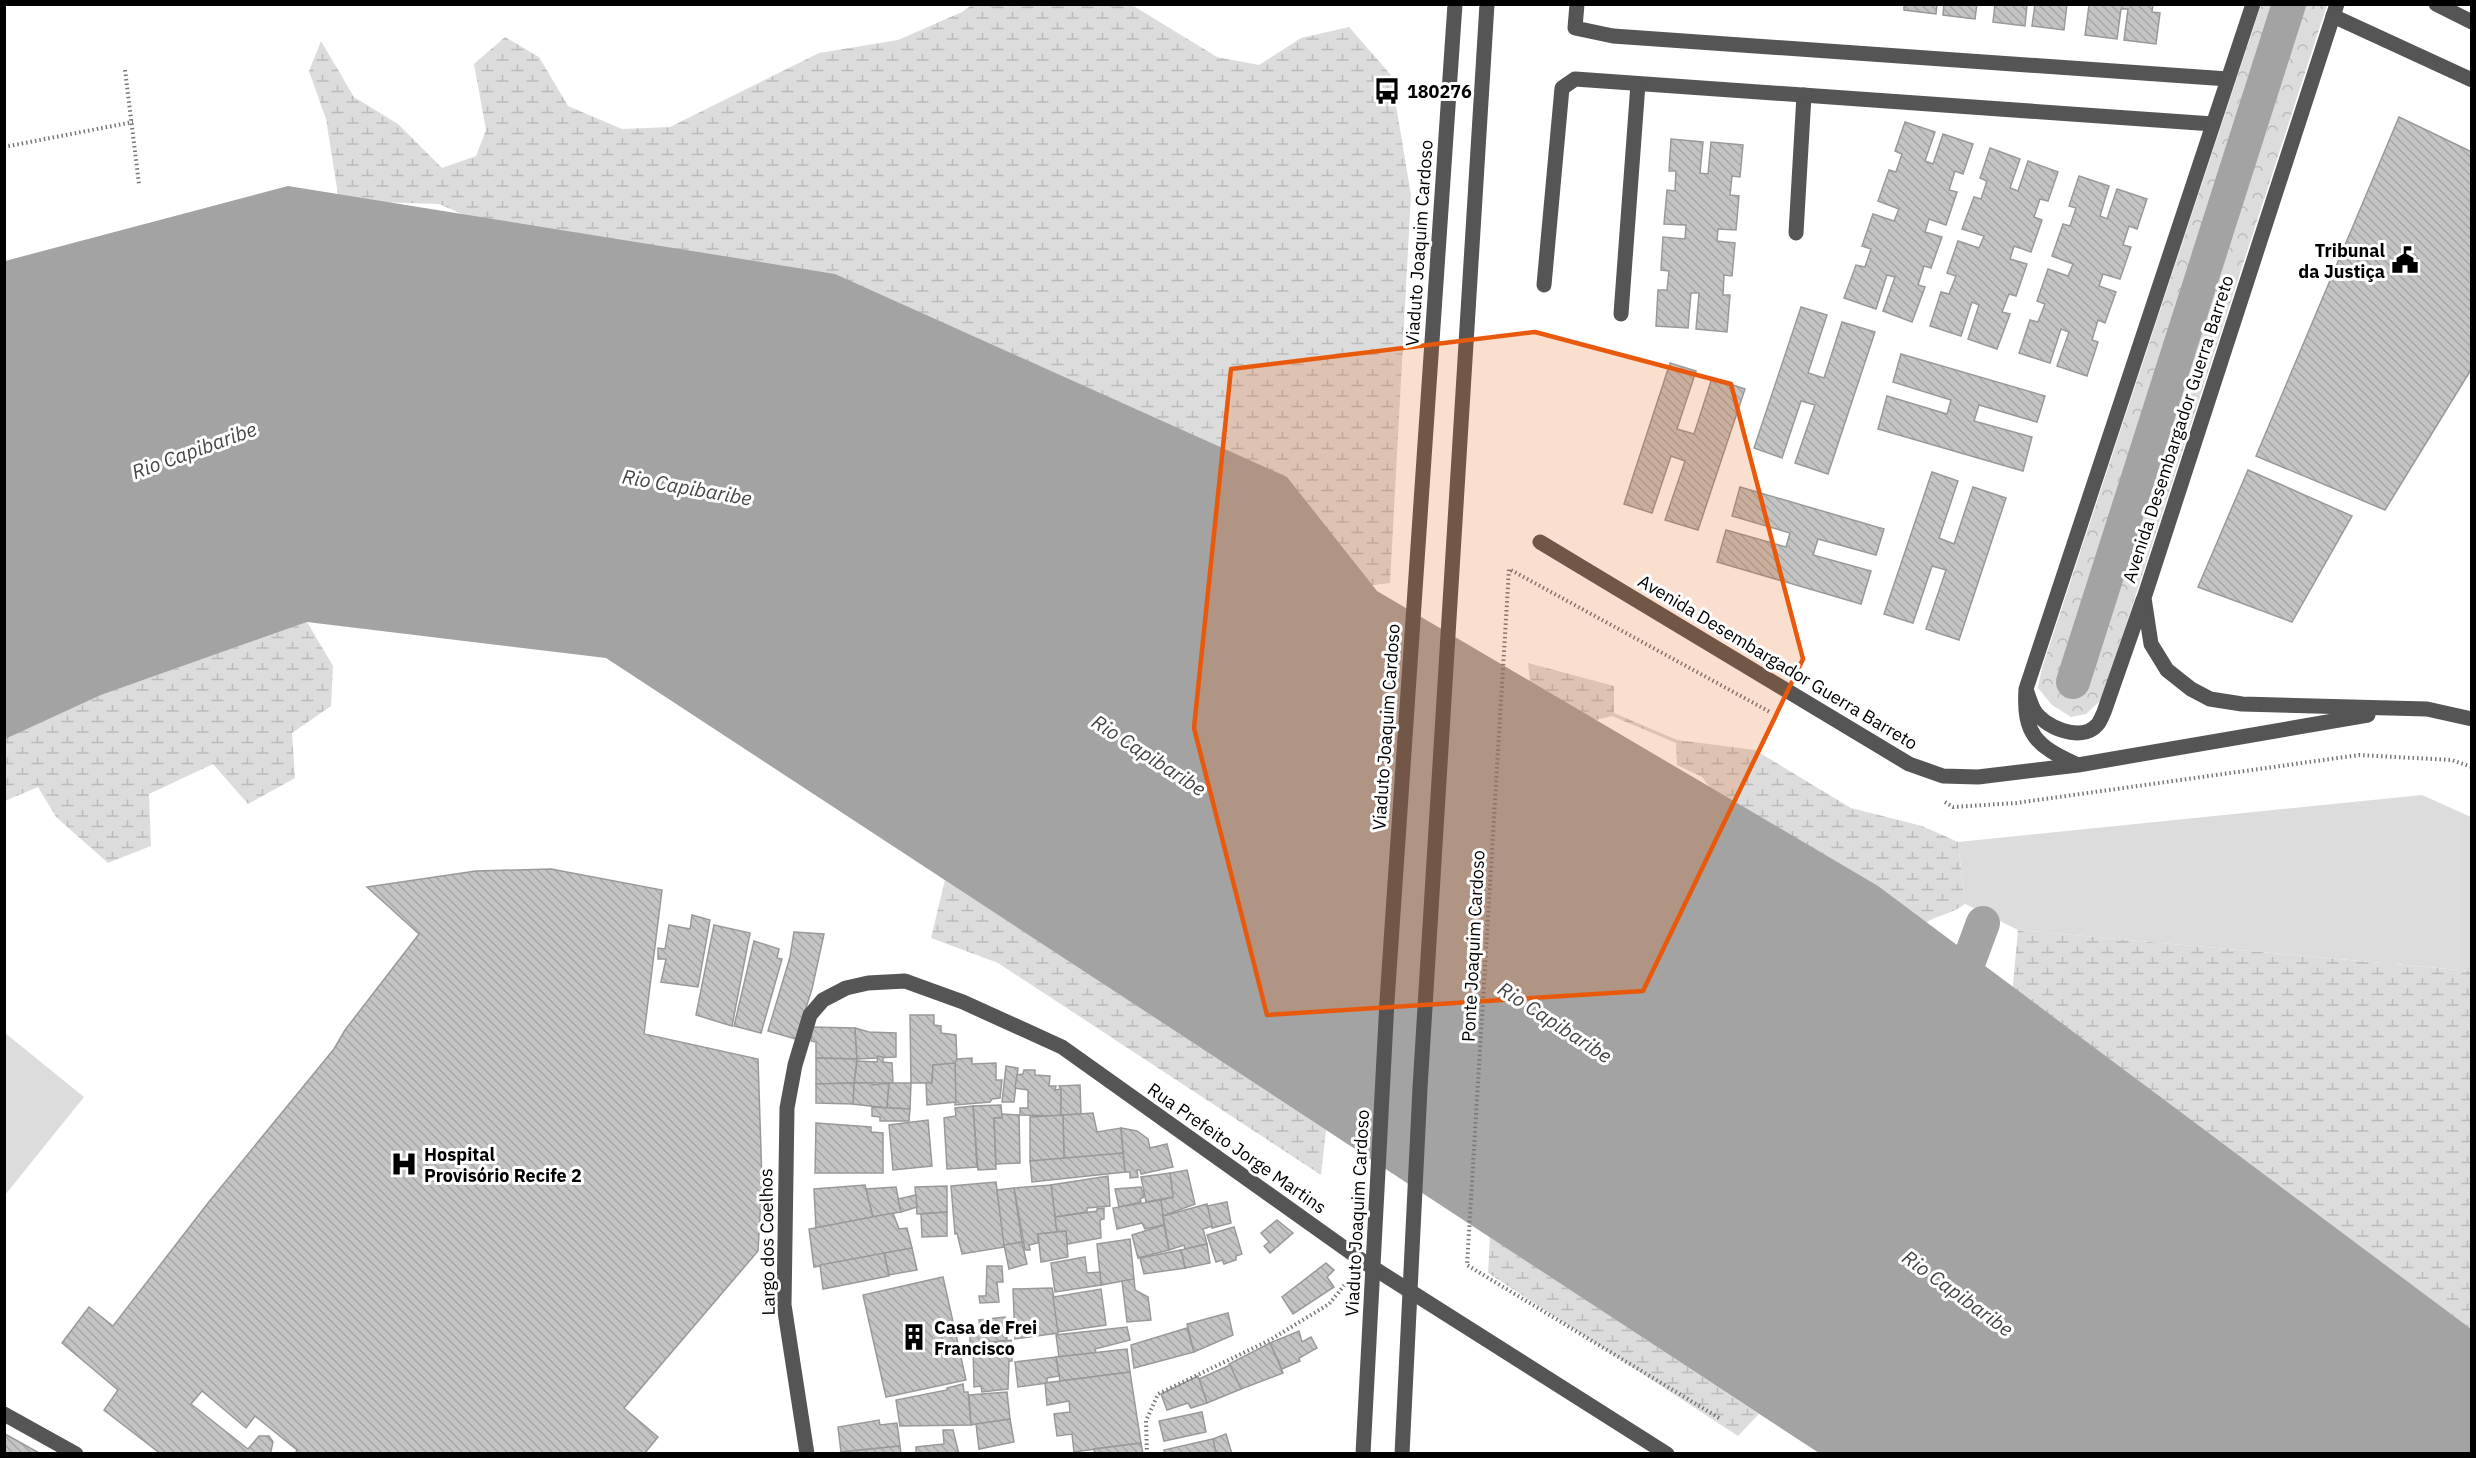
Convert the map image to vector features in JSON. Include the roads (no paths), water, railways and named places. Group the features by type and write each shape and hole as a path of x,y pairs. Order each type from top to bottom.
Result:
{"street":[{"name":"Viaduto Joaquim Cardoso","path":"1364,1454 1388,989 1455,4"},
{"path":"1402,1454 1421,1064 1487,4"},
{"path":"1576,4 1575,28 1613,36 2228,79"},
{"path":"2078,765 2038,743 2033,736 2024,713 2026,689 2253,4"},
{"path":"2436,4 2472,22"},
{"path":"2335,10 2472,80"},
{"name":"Avenida Desembargador Guerra Barreto","path":"2335,10 2144,598 2151,644 2167,670 2191,689 2210,699 2242,704 2397,710 2427,709 2472,719"},
{"path":"1544,285 1562,88 1575,79 2213,124"},
{"path":"1621,314 1638,84"},
{"path":"1796,233 1804,95"},
{"name":"Avenida Desembargador Guerra Barreto","path":"1540,542 1909,764 1942,776 1966,777 2078,765 2397,710"},
{"path":"2026,689 2035,711 2047,723 2064,731 2085,732 2096,726 2104,712 2144,598"},
{"name":"Rua Prefeito Jorge Martins","path":"795,1065 810,1015 823,1000 846,988 868,983 905,981 963,1002 1062,1047 1364,1262 1667,1454"},
{"name":"Largo dos Coelhos","path":"795,1065 787,1108 784,1305 807,1454"},
{"path":"4,1414 54,1448 76,1454"}],"water":[{"name":"Rio Capibaribe","path":"288,186 835,274 1287,477 1377,591 1878,886 2471,1329 2471,1453 1819,1453 606,658 307,622 101,695 5,739 5,261"}],"waterway":[{"path":"2073,682 2289,4"},
{"path":"1955,999 1983,923"}],"place":[{"name":"180276","path":"1387,91"},
{"name":"Tribunal da Justiça","path":"2405,260"},
{"name":"Hospital Provisório Recife 2","path":"404,1164"},
{"name":"Casa de Frei Francisco","path":"914,1337"}]}
